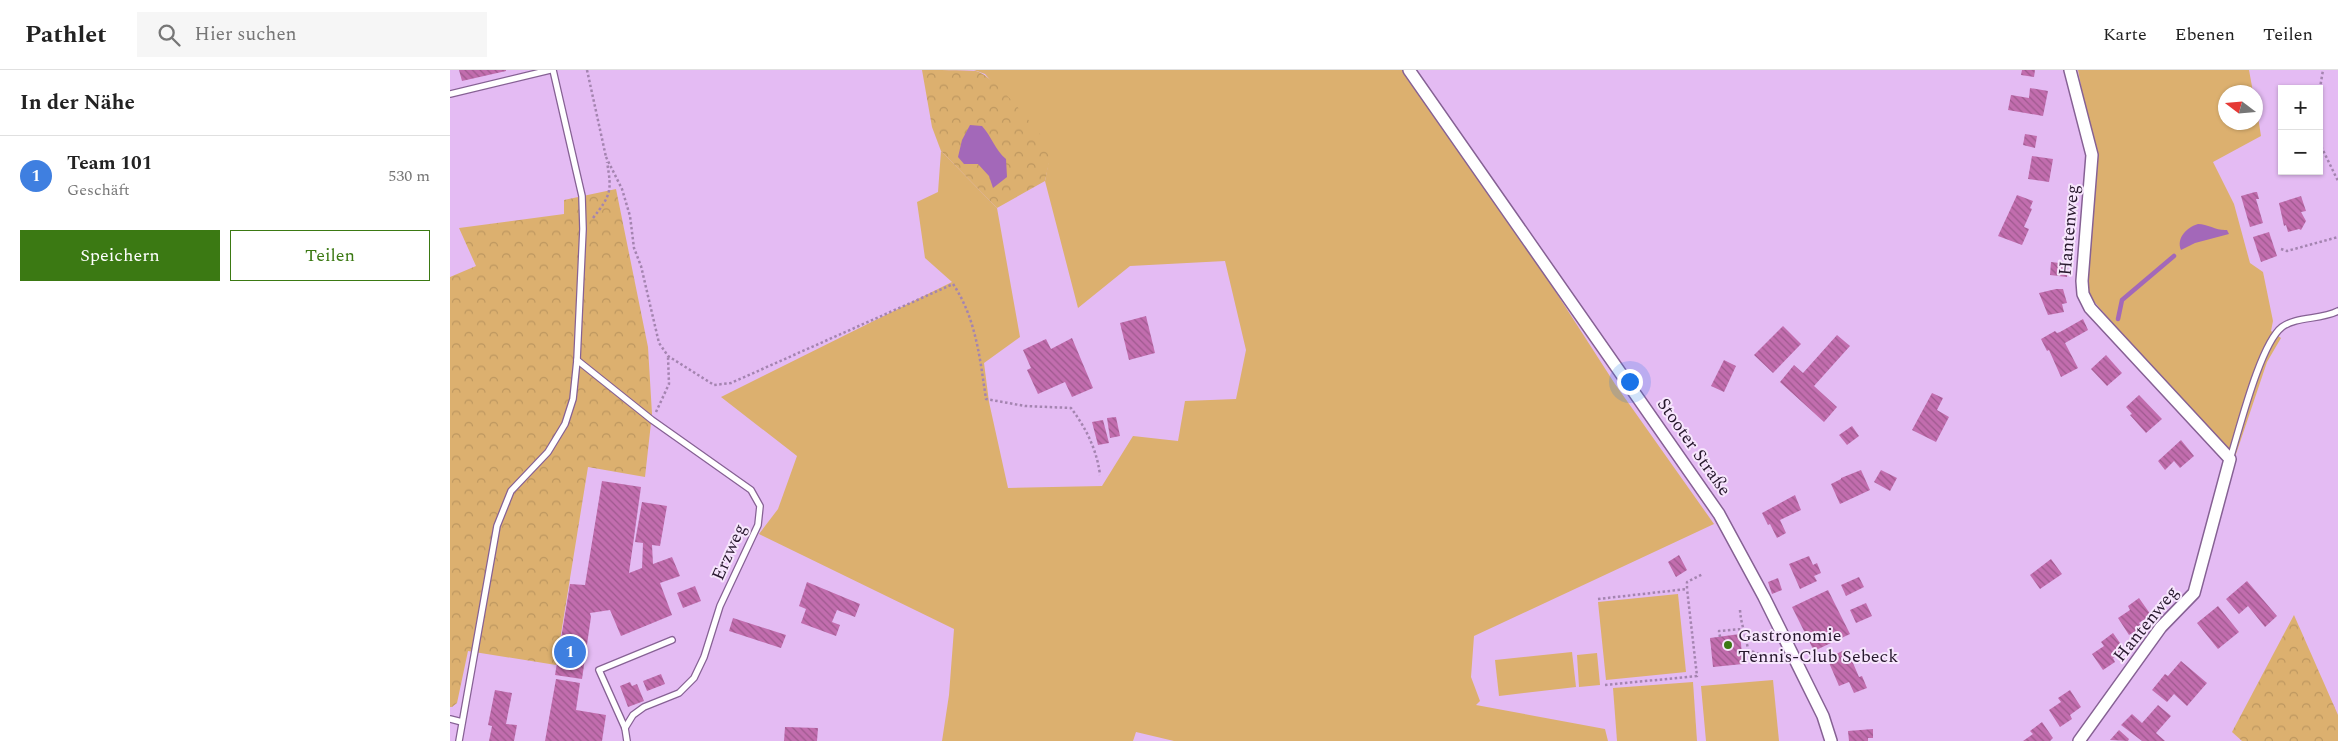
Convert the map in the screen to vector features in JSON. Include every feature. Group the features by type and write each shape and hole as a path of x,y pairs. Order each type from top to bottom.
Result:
{"street":[{"name":"Stooter Straße","path":"1409,70 1719,514 1764,596 1823,716 1831,741"},
{"name":"Hantenweg","path":"2070,70 2092,155 2082,281 2083,294 2090,308 2230,460 2194,593 2161,628 2080,741"}],"lane":[{"path":"450,94 551,70 582,196 584,230 573,399 565,424 548,452 511,491 497,526 459,741"},
{"name":"Hantenweg","path":"2230,460 2259,370 2276,335 2282,327 2291,323 2338,311"},
{"name":"Erzweg","path":"577,360 652,420 752,490 760,506 758,525 720,606 704,656 694,678 679,693 644,707 633,715 625,728"},
{"path":"627,741 625,728 599,670 672,640"},
{"path":"450,719 462,722"}],"path":[{"path":"584,230 608,199 611,183 587,70"},
{"path":"2320,85 2323,70"},
{"path":"2323,150 2338,181"},
{"path":"606,157 622,189 630,216 634,248 642,266 659,343 668,356 714,385 731,383 953,284 963,299 977,340 986,399 1025,406 1071,408 1084,426 1098,460 1100,475"},
{"path":"2281,249 2287,251 2338,237"},
{"path":"652,420 669,384 668,356"},
{"path":"1605,685 1697,676 1687,582 1703,574"},
{"path":"1598,599 1687,589"},
{"path":"1740,610 1742,629 1746,634 1748,650 1780,662"},
{"path":"1720,636 1719,631 1742,629"}],"green space":[{"path":"922,70 976,71 985,75 994,83 1016,105 1052,149 1045,181 997,208 941,151 932,127"},
{"path":"974,70 1413,70 1615,384 1714,524 1474,636 1471,677 1480,701 1476,705 1605,729 1608,741 1174,741 1136,732 1133,741 942,741 949,695 954,629 759,534 778,509 797,456 721,397 952,282 925,258 917,202 938,192 941,151 997,208 1020,337 984,363 989,402 1008,488 1102,486 1133,436 1178,441 1185,401 1236,399 1246,350 1225,261 1130,266 1078,308 1045,181 1051,149 985,74"},
{"path":"2078,70 2249,70 2252,85 2218,85 2218,130 2260,130 2261,136 2213,162 2234,204 2250,263 2263,272 2273,321 2271,331 2281,338 2267,362 2233,463 2091,298 2087,287 2096,164"},
{"path":"616,189 648,347 652,414 645,477 588,467 556,665 468,651 457,703 450,707 450,277 476,266 459,228 564,214 564,200"},
{"path":"1678,594 1686,672 1606,680 1598,602"},
{"path":"2294,615 2338,715 2338,741 2242,741 2232,732"},
{"path":"1572,652 1576,687 1499,696 1495,660"},
{"path":"1597,653 1600,685 1579,687 1577,655"},
{"path":"1773,680 1779,741 1706,741 1701,686"},
{"path":"1693,682 1697,741 1617,741 1613,688"}],"shaded area":[{"path":"970,125 982,126 999,152 1006,159 1007,177 993,188 989,176 978,164 964,164 958,157 962,140"},
{"path":"2198,224 2227,230 2229,234 2195,243 2181,250 2181,237 2186,230"}],"building":[{"path":"459,70 506,70 506,71 462,81"},
{"path":"2022,70 2035,70 2034,77 2021,75"},
{"path":"2030,88 2048,91 2043,116 2008,110 2011,95 2029,98"},
{"path":"2025,134 2037,136 2035,148 2023,145"},
{"path":"2032,156 2053,159 2049,182 2028,179"},
{"path":"2257,192 2259,199 2256,199 2263,223 2250,227 2241,196"},
{"path":"2017,195 2033,201 2030,208 2032,209 2024,227 2029,229 2022,245 1998,236"},
{"path":"2301,196 2306,211 2301,212 2306,221 2301,230 2288,232 2286,225 2284,226 2279,203"},
{"path":"2269,232 2277,256 2261,262 2253,237"},
{"path":"2051,262 2068,264 2067,277 2050,275"},
{"path":"2063,289 2067,303 2062,304 2064,312 2048,315 2039,293"},
{"path":"1146,316 1155,353 1129,360 1120,323"},
{"path":"2083,319 2088,330 2065,343 2078,368 2061,377 2049,350 2047,351 2041,339 2055,331 2057,333 2060,332"},
{"path":"1783,326 1801,344 1773,373 1754,355"},
{"path":"1837,335 1850,346 1814,386 1837,407 1824,422 1780,382 1794,365 1803,373"},
{"path":"1072,338 1093,388 1072,397 1065,382 1038,394 1027,370 1031,368 1023,350 1046,339 1051,349"},
{"path":"2106,355 2122,373 2107,386 2091,369"},
{"path":"1724,360 1736,366 1724,392 1711,386"},
{"path":"1932,393 1943,398 1937,410 1949,417 1936,442 1912,430"},
{"path":"2139,395 2162,419 2146,433 2130,415 2132,414 2126,407"},
{"path":"1116,417 1120,436 1110,438 1107,418"},
{"path":"1103,420 1109,443 1098,445 1092,422"},
{"path":"1852,426 1859,436 1847,445 1839,435"},
{"path":"2181,440 2194,456 2180,468 2174,461 2165,470 2158,461"},
{"path":"1861,470 1870,490 1840,504 1831,484"},
{"path":"1881,470 1897,478 1890,491 1874,482"},
{"path":"602,481 641,487 629,573 642,568 643,543 635,542 642,502 667,506 660,546 652,545 653,564 672,557 680,576 660,583 672,615 621,636 610,610 590,613 582,679 555,675 570,584 585,585"},
{"path":"1795,495 1801,510 1780,520 1786,533 1777,538 1762,513"},
{"path":"1679,555 1687,570 1676,577 1668,562"},
{"path":"1809,556 1813,565 1817,563 1821,573 1814,576 1817,581 1800,589 1789,564"},
{"path":"2051,559 2062,574 2040,589 2030,575"},
{"path":"1859,577 1864,587 1846,596 1841,585"},
{"path":"1778,578 1782,590 1772,594 1768,582"},
{"path":"2247,581 2277,616 2265,627 2248,606 2239,614 2226,599"},
{"path":"807,582 860,604 855,617 837,610 832,622 840,625 836,636 801,623 806,609 799,606"},
{"path":"695,586 701,601 683,608 677,593"},
{"path":"1828,590 1850,634 1814,651 1792,607"},
{"path":"2139,598 2151,615 2139,623 2142,627 2129,635 2118,618 2130,610 2128,606"},
{"path":"1866,603 1872,616 1856,623 1850,610"},
{"path":"2218,606 2239,632 2218,649 2197,623"},
{"path":"733,618 786,635 781,648 729,631"},
{"path":"2113,633 2125,650 2113,658 2115,662 2103,670 2092,654 2104,646 2101,642"},
{"path":"1740,634 1743,664 1713,667 1710,638"},
{"path":"1847,649 1859,677 1862,676 1867,688 1854,693 1849,682 1839,686 1827,658"},
{"path":"2181,661 2207,683 2187,706 2174,694 2167,702 2152,690 2165,674 2168,676"},
{"path":"661,674 665,684 647,691 643,681"},
{"path":"556,679 580,683 576,710 606,715 602,741 545,741"},
{"path":"630,682 632,686 637,684 644,701 628,707 620,686"},
{"path":"495,690 512,693 506,724 517,725 514,741 489,741 492,726 488,725"},
{"path":"2070,690 2081,707 2070,715 2072,719 2060,727 2049,710 2061,702 2058,698"},
{"path":"2158,705 2171,716 2156,733 2165,741 2142,741 2121,725 2132,714 2142,723"},
{"path":"2042,722 2053,738 2050,741 2023,741 2033,734 2030,731"},
{"path":"785,727 818,728 817,741 784,741"},
{"path":"1873,729 1873,738 1868,738 1868,741 1849,741 1848,731"},
{"path":"2119,730 2129,739 2128,741 2110,740"}],"waterway":[{"path":"2118,319 2122,300 2174,256"}],"place":[{"name":"Gastronomie Tennis-Club Sebeck","path":"1728,645"},
{"name":"Team 101","path":"570,652"}]}
